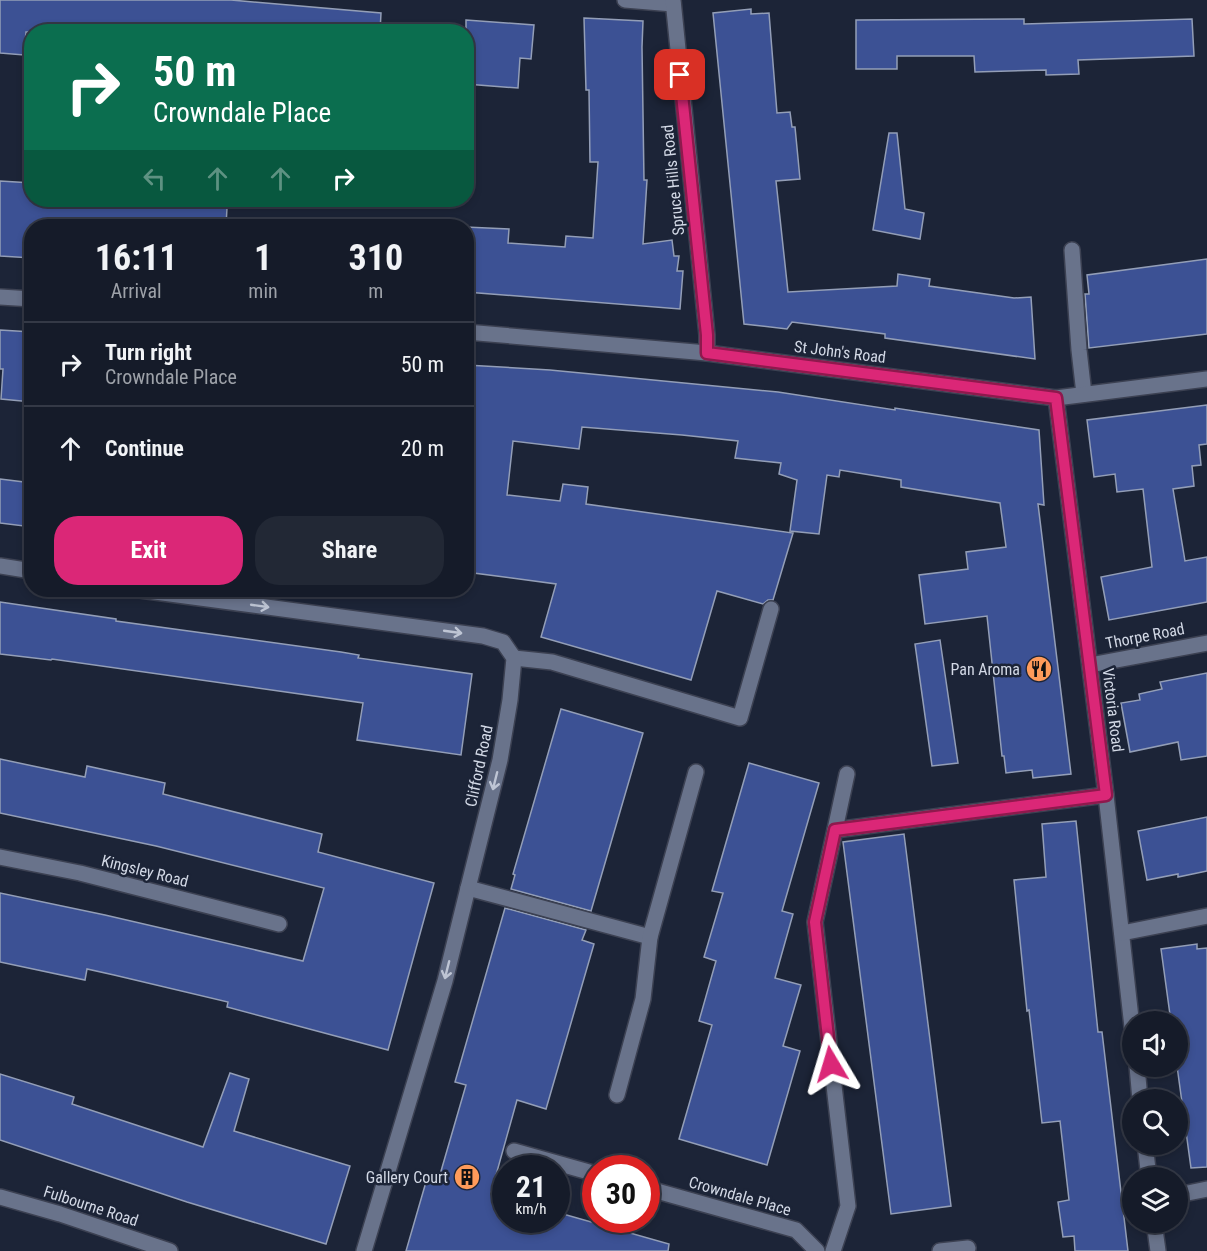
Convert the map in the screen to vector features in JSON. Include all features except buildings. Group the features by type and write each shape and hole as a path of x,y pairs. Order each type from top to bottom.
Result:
{"street":[{"name":"Spruce Hills Road","path":"625,0 673,2 707,353"},
{"path":"1072,250 1084,394"},
{"path":"0,297 24,298"},
{"name":"St John's Road","path":"474,333 707,353 1056,398 1207,379"},
{"name":"Victoria Road","path":"1056,398 1106,795 1130,1011"},
{"path":"0,566 24,570"},
{"path":"192,597 483,636 503,642 514,658 552,662 740,718 771,609"},
{"name":"Thorpe Road","path":"1090,665 1207,643"},
{"name":"Clifford Road","path":"364,1251 445,981 500,760 514,658"},
{"path":"617,1095 643,999 650,937 696,772"},
{"path":"833,1251 848,1206 815,922 847,774"},
{"path":"835,830 1106,795"},
{"name":"Kingsley Road","path":"0,857 80,873 279,924"},
{"path":"468,888 650,937"},
{"path":"1122,933 1207,916"},
{"path":"514,1151 582,1170"},
{"path":"1188,1193 1207,1189"},
{"name":"Crowndale Place","path":"660,1192 796,1230 817,1251"},
{"name":"Fulbourne Road","path":"0,1197 60,1214 170,1251"},
{"path":"1156,1233 1158,1251"},
{"path":"940,1251 968,1248"}],"place":[{"name":"Pan Aroma","path":"1039,669"},
{"name":"Gallery Court","path":"467,1177"}],"route":[{"path":"680,75 707,353 1056,398 1106,795 835,830 815,922 831,1064"}]}
